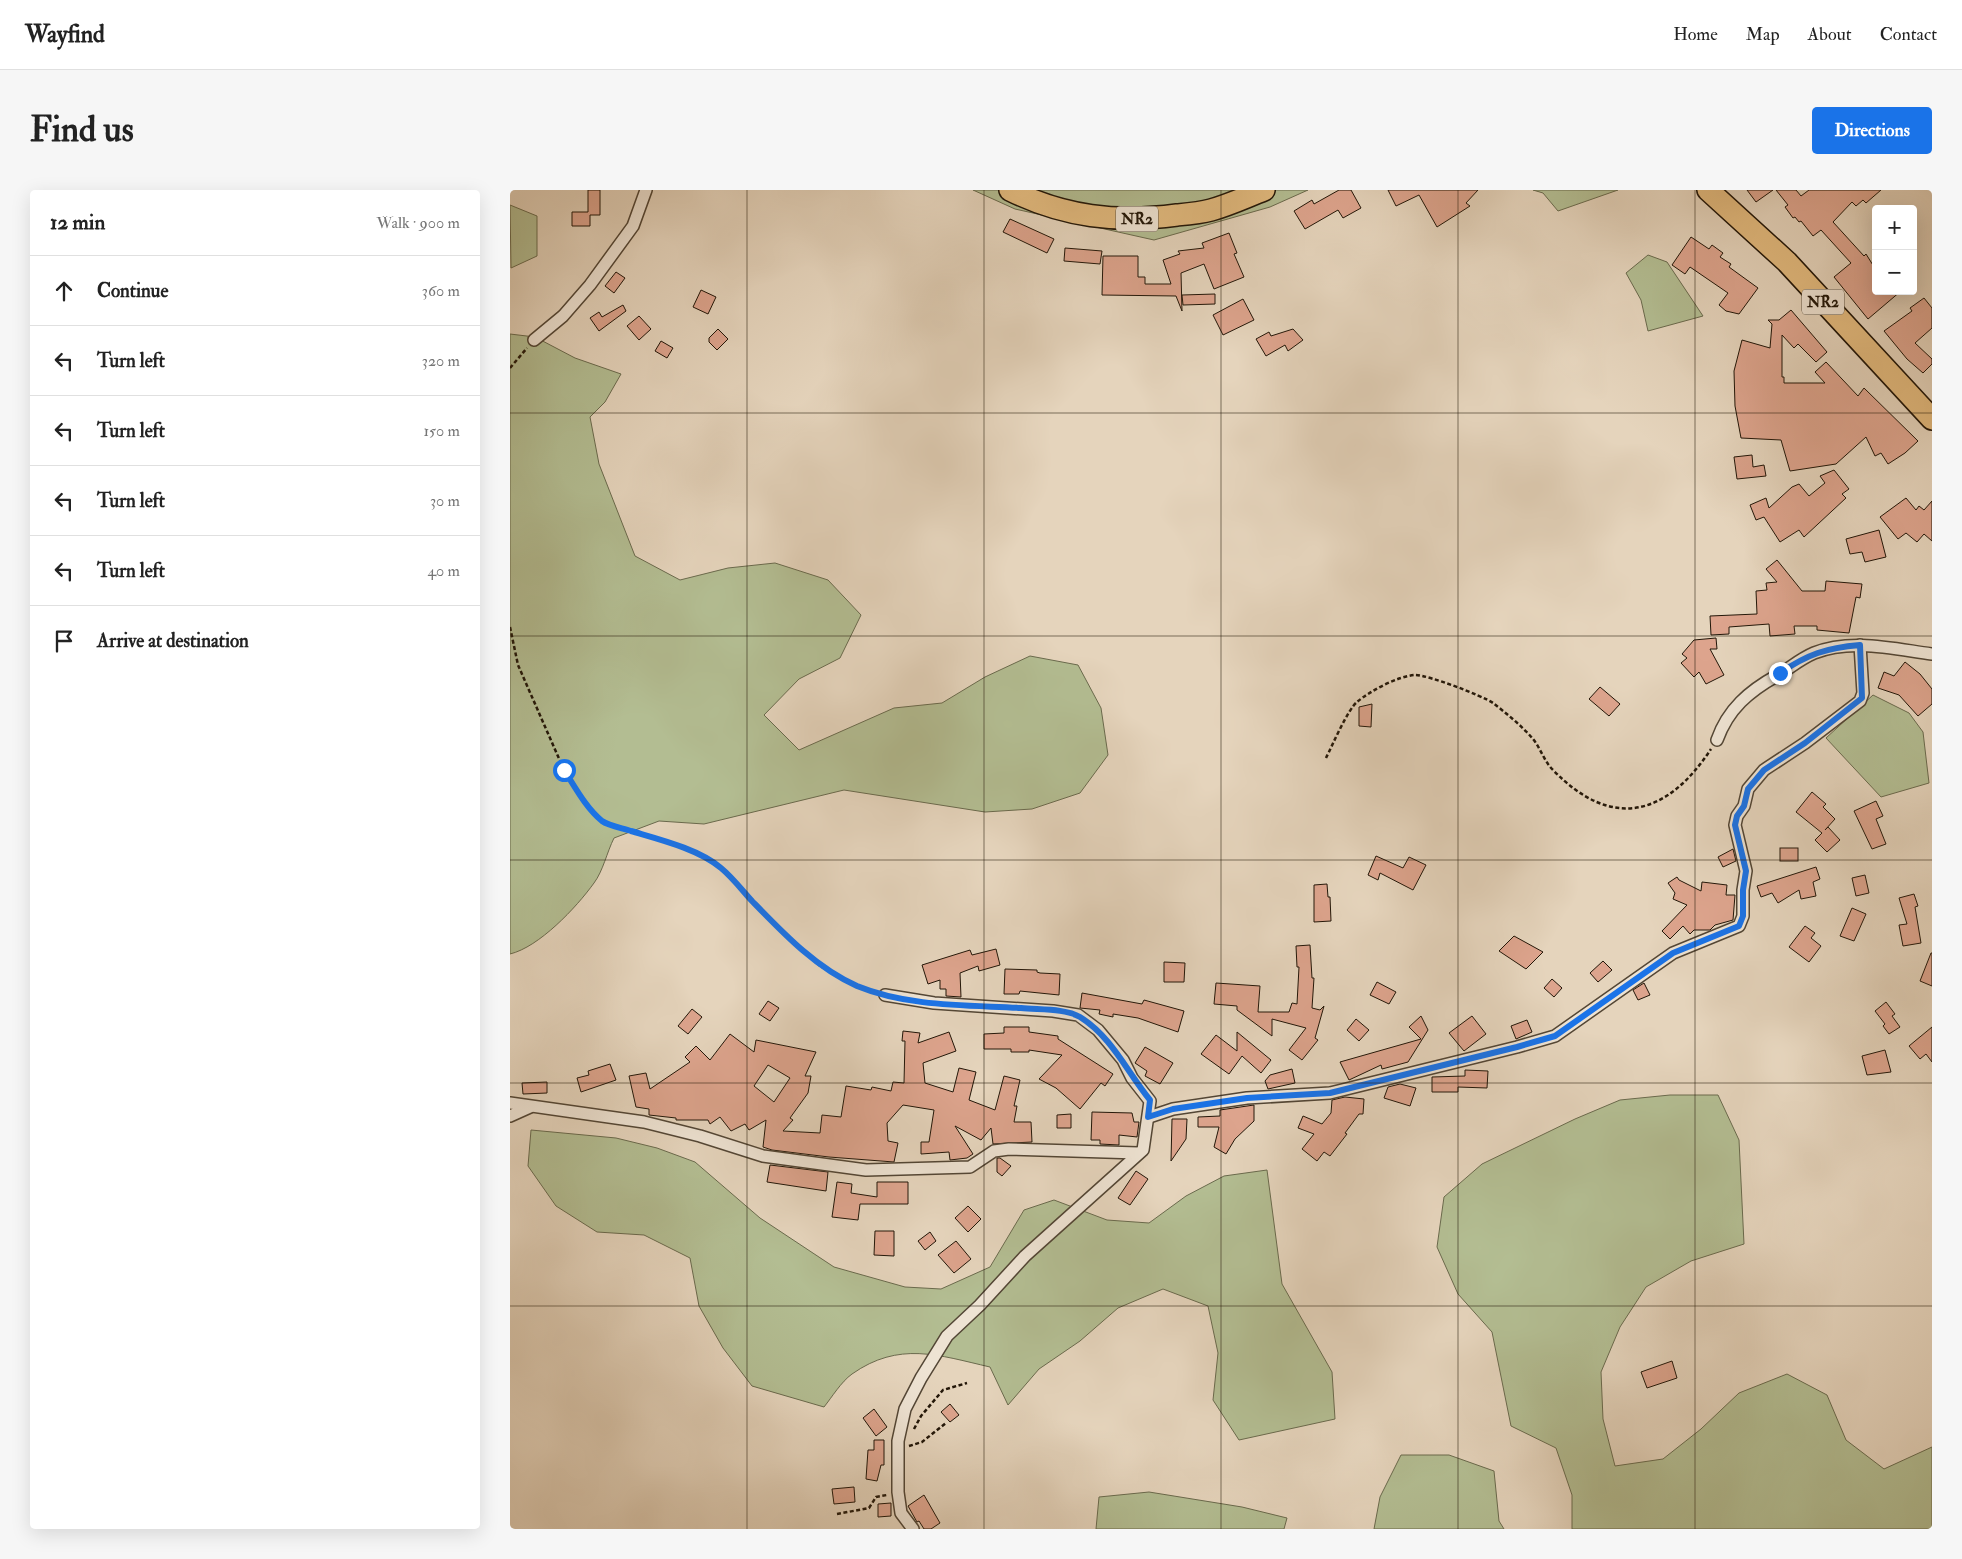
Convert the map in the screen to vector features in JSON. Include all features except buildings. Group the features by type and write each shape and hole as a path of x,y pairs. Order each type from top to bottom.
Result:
{"highway":[{"name":"NR2","path":"1010,190 1033,200 1080,214 1117,219 1152,218 1209,211 1264,190"},
{"name":"NR2","path":"1708,190 1788,262 1932,420"}],"street":[{"path":"534,340 563,316 590,285 633,226 646,190"},
{"path":"1148,1117 1173,1109 1247,1098 1330,1093 1555,1036 1673,953 1739,926 1743,916 1743,890 1746,871 1735,825 1737,816 1744,806 1748,789 1764,770 1805,743 1860,701 1863,693 1860,645"},
{"path":"1716,740 1722,724 1736,704 1757,686 1814,653 1831,647 1860,645 1932,654"},
{"path":"885,995 934,1003 1053,1011 1078,1016 1098,1030 1123,1060 1132,1078 1150,1100 1143,1150 1025,1256 980,1305 947,1336 905,1409 898,1441 898,1492 901,1513 913,1529"},
{"path":"510,1103 644,1122 700,1136 763,1156 866,1170 970,1167 994,1151 1010,1149 1138,1153"},
{"path":"510,1116 530,1107"}],"path":[{"path":"510,368 534,340"},
{"path":"510,627 518,665 564,770 591,811 604,822 662,840 704,857 721,867 765,914 820,966 856,986 885,995"},
{"path":"1326,758 1356,703 1398,678 1417,675 1430,676 1491,702 1533,739 1543,759 1554,771 1580,794 1600,806 1643,807 1655,803 1674,792 1697,771 1716,740"},
{"path":"913,1432 921,1416 943,1390 967,1383"},
{"path":"909,1440 906,1447 922,1442 946,1423"},
{"path":"837,1514 869,1508 876,1497 898,1492"}],"green space":[{"path":"973,190 1308,190 1270,207 1154,240 1015,209"},
{"path":"1533,190 1618,190 1558,211 1543,193"},
{"path":"510,205 537,216 537,256 511,268"},
{"path":"1648,255 1667,262 1703,316 1648,331 1641,300 1626,273"},
{"path":"510,334 535,337 575,358 621,374 605,402 590,417 599,464 635,556 680,580 728,568 775,563 828,580 861,615 840,658 799,679 764,715 799,750 894,708 942,703 985,677 1030,656 1078,665 1101,708 1108,755 1080,793 1032,809 985,812 844,790 704,824 659,821 614,838 597,878 577,904 545,935 521,950 510,954"},
{"path":"1873,695 1909,713 1923,732 1929,783 1881,797 1826,738"},
{"path":"1670,1095 1718,1095 1739,1140 1744,1244 1691,1261 1646,1287 1620,1327 1601,1372 1603,1419 1615,1466 1663,1459 1701,1429 1739,1393 1787,1374 1827,1395 1846,1440 1884,1469 1932,1447 1932,1529 1572,1529 1572,1495 1556,1448 1511,1426 1492,1332 1458,1294 1437,1247 1444,1197 1482,1164 1575,1119 1620,1100"},
{"path":"531,1130 616,1138 657,1148 695,1162 760,1218 834,1267 905,1287 941,1289 990,1267 1024,1210 1054,1200 1107,1220 1149,1223 1186,1196 1224,1176 1267,1170 1282,1284 1332,1372 1335,1419 1239,1440 1213,1400 1218,1353 1208,1306 1163,1289 1118,1308 1080,1341 1039,1369 1008,1405 990,1367 936,1355 903,1354 886,1357 869,1364 848,1377 824,1407 752,1386 723,1348 699,1306 690,1258 644,1235 597,1232 556,1206 528,1166"},
{"path":"1401,1455 1449,1455 1494,1471 1499,1521 1504,1529 1374,1529 1380,1497"},
{"path":"1149,1492 1242,1507 1287,1518 1284,1529 1096,1529 1099,1497"}],"route":[{"path":"564,770 591,811 604,822 662,840 704,857 721,867 765,914 820,966 856,986 885,995 934,1003 1053,1011 1078,1016 1098,1030 1123,1060 1132,1078 1150,1100 1148,1117 1173,1109 1247,1098 1330,1093 1555,1036 1569,1028 1673,953 1739,926 1743,916 1743,890 1746,871 1735,825 1737,816 1744,806 1748,789 1754,779 1764,770 1805,743 1860,701 1863,693 1860,645 1831,647 1799,660 1780,673"}]}
